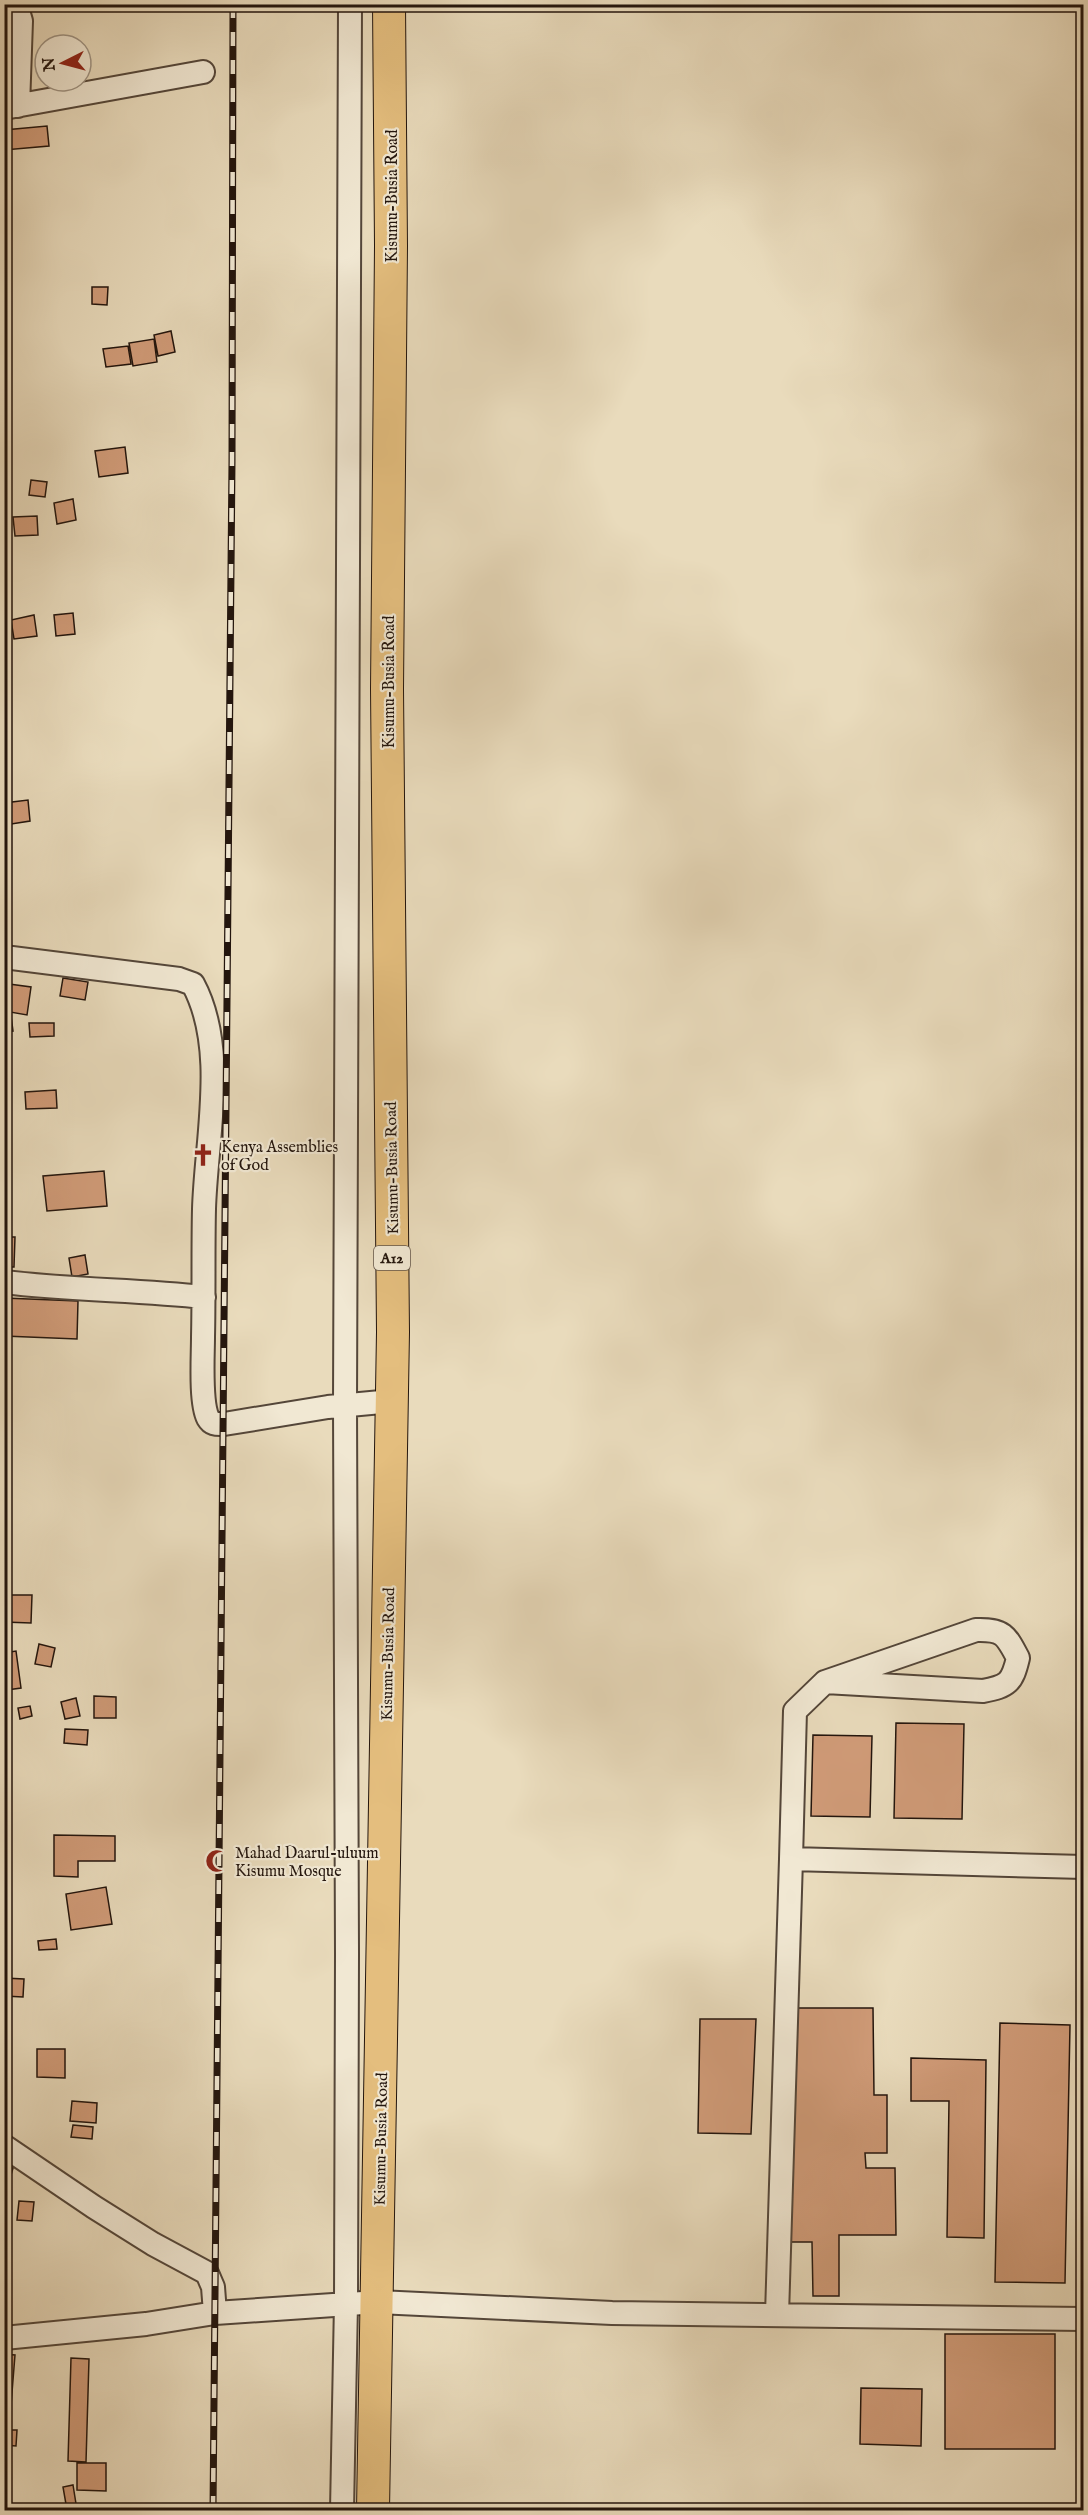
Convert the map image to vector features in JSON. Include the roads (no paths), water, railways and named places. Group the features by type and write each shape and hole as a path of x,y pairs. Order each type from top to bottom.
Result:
{"highway":[{"name":"Kisumu-Busia Road","path":"373,2511 392,1401 387,689 391,246 389,4"}],"street":[{"path":"16,4 21,21 11,107 203,72"},
{"path":"342,2511 346,2303 345,1406 350,4"},
{"path":"4,957 146,973 193,984 206,1015 211,1057 209,1154 204,1207 205,1406 209,1420 213,1424 392,1401"},
{"path":"4,1282 57,1288 151,1291 204,1297"},
{"path":"777,2315 795,1711 825,1682 976,1630 995,1629 1007,1637 1018,1658 1013,1677 1002,1687 983,1691 825,1682"},
{"path":"791,1859 1083,1867"},
{"path":"4,2146 93,2207 153,2244 207,2273 213,2287 215,2313"},
{"path":"4,2338 146,2324 215,2313 378,2302 612,2313 1083,2319"}],"railway":[{"path":"213,2510 232,461 233,4"}],"place":[{"name":"Kenya Assemblies of God","path":"203,1155"},
{"name":"Mahad Daarul-uluum Kisumu Mosque","path":"217,1861"}]}
